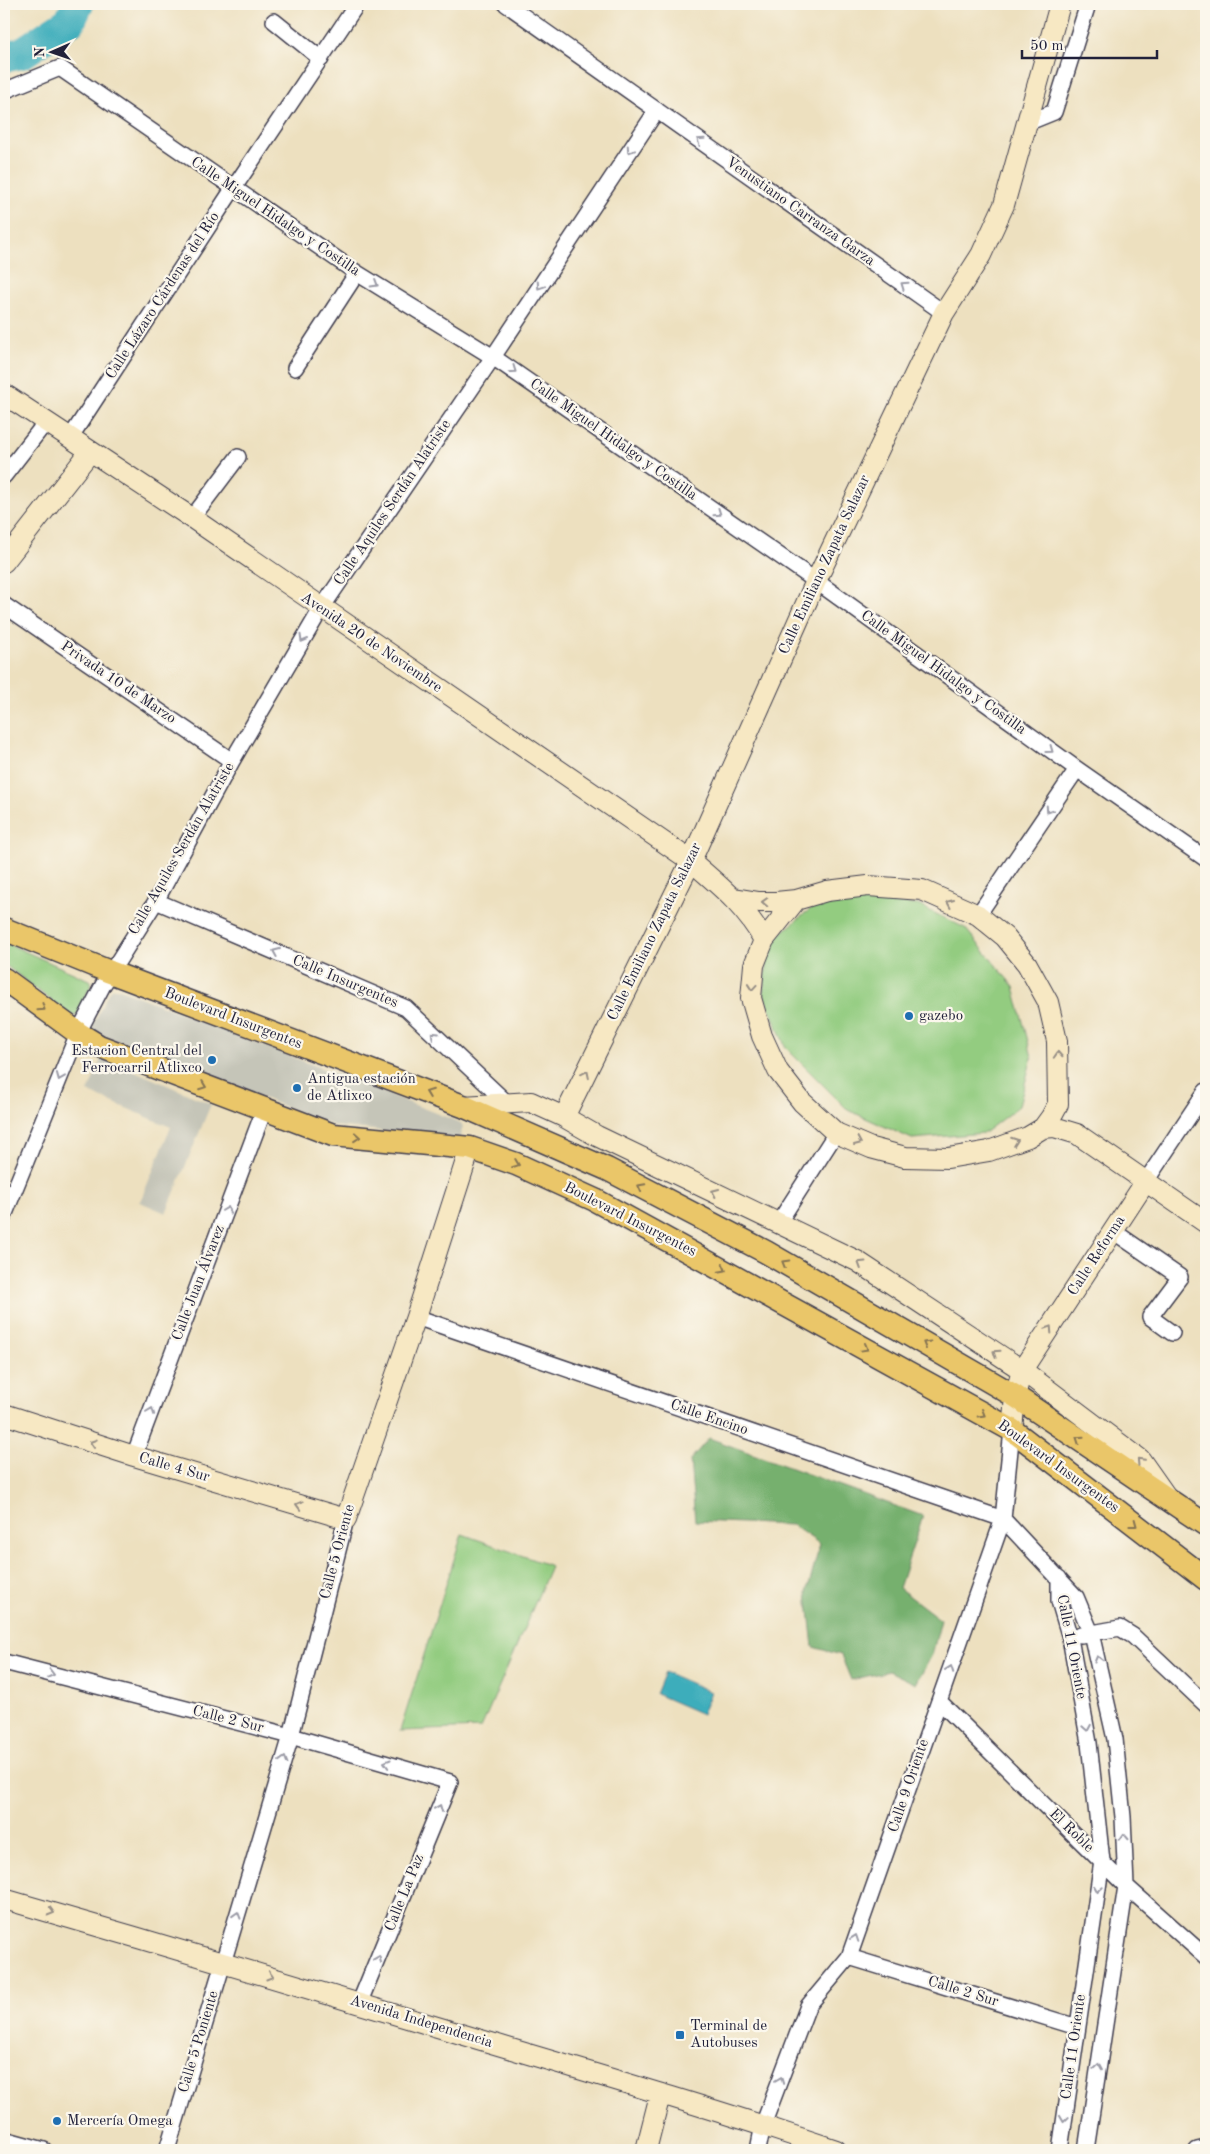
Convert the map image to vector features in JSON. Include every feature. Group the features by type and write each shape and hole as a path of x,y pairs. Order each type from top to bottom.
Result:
{"main road":[{"name":"Boulevard Insurgentes","path":"4,929 106,979 463,1106 607,1169 766,1252 1015,1396 1206,1525"},
{"name":"Boulevard Insurgentes","path":"4,978 78,1034 99,1046 264,1110 333,1135 470,1148 516,1164 595,1200 1012,1430 1206,1579"}],"street":[{"name":"Calle Lázaro Cárdenas del Río","path":"70,438 357,4"},
{"name":"Venustiano Carranza Garza","path":"506,4 944,313"},
{"name":"Calle Emiliano Zapata Salazar","path":"564,1117 691,861 816,581 944,313 980,255 1004,205 1060,4"},
{"path":"1027,122 1054,112 1088,4"},
{"path":"274,21 321,59"},
{"name":"Calle Miguel Hidalgo y Costilla","path":"4,91 60,68 357,274 493,357 816,581 1076,769 1206,858"},
{"name":"Calle Aquiles Serdán Alatriste","path":"4,1216 78,1034 106,979 156,901 232,760 321,609 493,357 657,110"},
{"path":"296,368 357,274"},
{"name":"Avenida 20 de Noviembre","path":"4,394 192,518 321,609 691,861 734,898 747,913 764,940"},
{"path":"4,476 46,422"},
{"path":"4,562 90,452"},
{"path":"192,518 238,457"},
{"name":"Privada 10 de Marzo","path":"4,605 232,760"},
{"path":"978,915 1076,769"},
{"path":"734,898 759,902 796,900 827,892 868,886 922,890 978,915 1005,937 1027,964 1048,1002 1057,1041 1058,1104 1043,1128 1028,1137 989,1151 948,1158 905,1157 871,1148 836,1132 802,1102 778,1070 762,1036 751,998 754,965 764,940 796,900"},
{"name":"Calle Insurgentes","path":"156,901 406,1008 508,1104"},
{"name":"Calle Reforma","path":"1012,1430 1015,1396 1022,1370 1206,1090"},
{"name":"Boulevard Insurgentes","path":"463,1106 531,1102 564,1117 596,1136 857,1261 1022,1370 1140,1460 1169,1500"},
{"path":"1058,1104 1077,1134"},
{"name":"Calle Juan Álvarez","path":"134,1456 264,1110"},
{"path":"1043,1128 1054,1127 1077,1134 1206,1223"},
{"path":"779,1222 836,1132"},
{"name":"Calle 5 Oriente","path":"224,1962 291,1736 346,1519 416,1316 470,1148"},
{"path":"1113,1231 1180,1277 1150,1317 1172,1333"},
{"name":"Calle Encino","path":"416,1316 1004,1519"},
{"name":"Calle 4 Sur","path":"4,1414 134,1456 346,1519"},
{"name":"Calle 9 Oriente","path":"758,2150 763,2125 808,2006 849,1957 1004,1519 1012,1430"},
{"path":"1004,1519 1059,1578"},
{"name":"Calle 11 Oriente","path":"1059,1578 1076,1598 1091,1632 1115,1739 1123,1817 1126,1886 1086,2150"},
{"name":"Calle 11 Oriente","path":"1059,1578 1059,1601 1070,1638 1089,1743 1102,1861 1076,2027 1060,2150"},
{"path":"1070,1638 1091,1632 1120,1628 1133,1636 1206,1705"},
{"name":"Calle 2 Sur","path":"4,1662 291,1736 450,1782"},
{"name":"El Roble","path":"939,1701 1126,1886 1206,1957"},
{"name":"Calle La Paz","path":"360,2004 450,1782"},
{"name":"Avenida Independencia","path":"4,1899 224,1962 763,2125 836,2150"},
{"name":"Calle 2 Sur","path":"849,1957 1076,2027"},
{"name":"Calle 5 Poniente","path":"167,2150 224,1962"},
{"path":"646,2150 660,2095"},
{"path":"4,2139 44,2150"},
{"path":"1197,2150 1206,2148"}],"shaded area":[{"path":"113,988 461,1123 463,1127 459,1139 335,1126 96,1033 93,1030 93,1025 109,991"},
{"path":"102,1057 211,1104 166,1213 140,1202 171,1127 88,1092"}],"green space":[{"path":"860,899 918,905 965,928 1014,987 1032,1057 1019,1106 984,1133 912,1139 848,1110 786,1048 763,993 770,942 813,907"},
{"path":"4,942 91,981 91,985 77,1015 70,1015 4,964"},
{"path":"709,1438 923,1516 899,1588 941,1620 932,1655 916,1684 889,1671 851,1680 841,1655 813,1647 807,1593 820,1544 792,1525 695,1521 690,1460"},
{"path":"462,1534 551,1566 481,1728 400,1731"}],"water":[{"path":"665,1672 711,1692 702,1714 656,1694"}],"waterway":[{"path":"4,57 22,53 70,21 78,4"}],"place":[{"name":"gazebo","path":"909,1016"},
{"name":"Estacion Central del Ferrocarril Atlixco","path":"212,1060"},
{"name":"Antigua estación de Atlixco","path":"297,1088"},
{"name":"Terminal de Autobuses","path":"680,2035"},
{"name":"Mercería Omega","path":"57,2121"}]}
